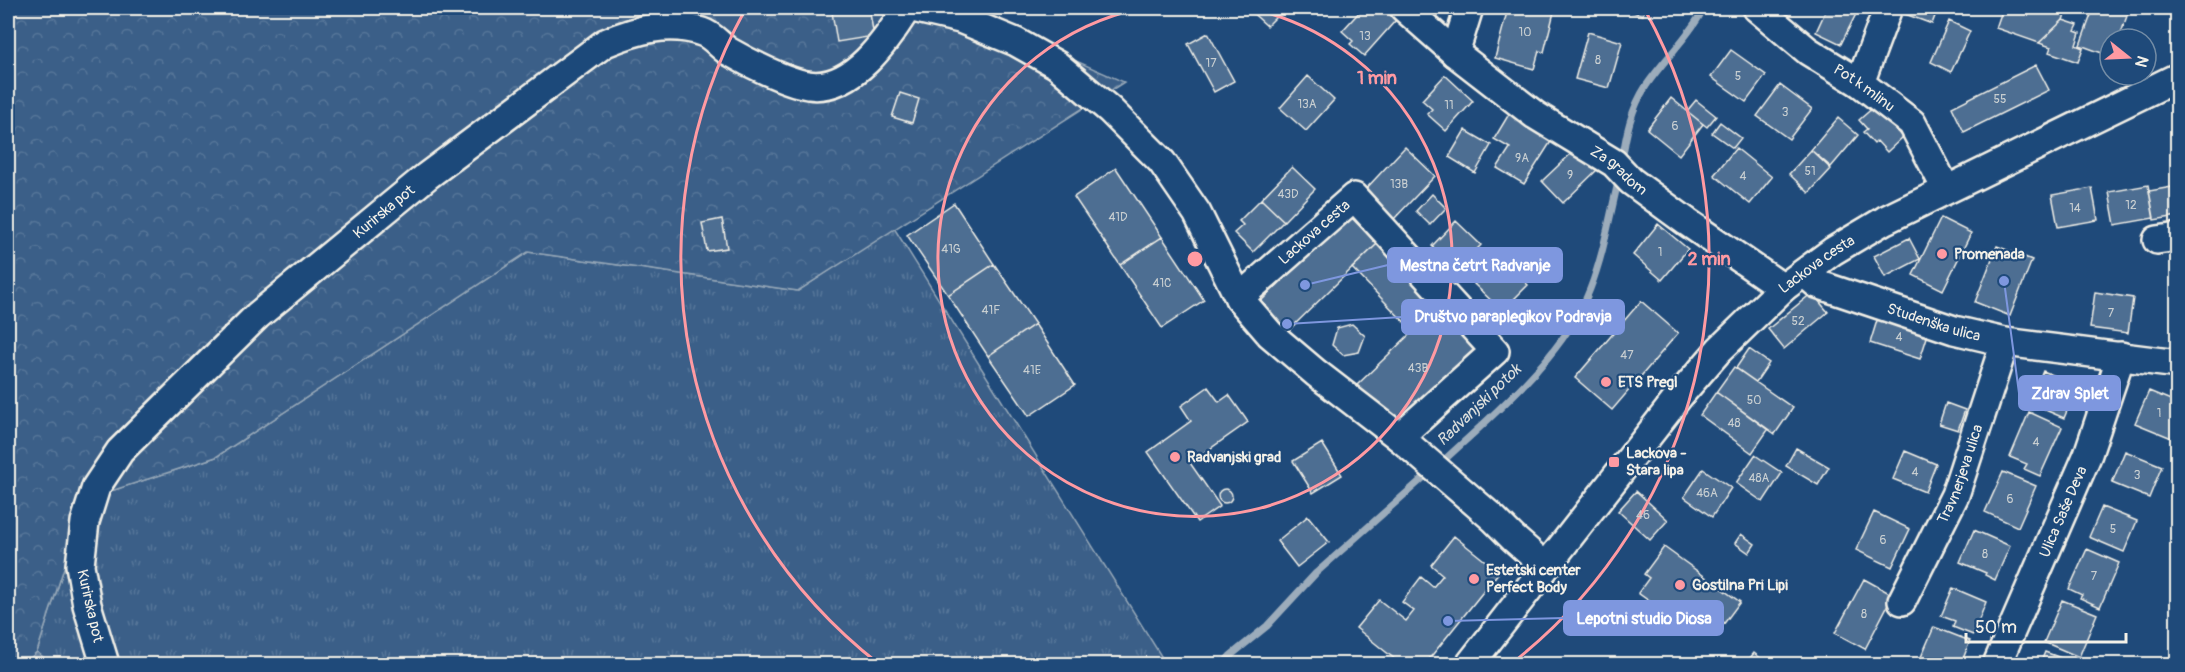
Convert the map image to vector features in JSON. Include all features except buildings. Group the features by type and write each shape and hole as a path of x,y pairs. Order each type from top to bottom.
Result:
{"street":[{"name":"Kurirska pot","path":"105,664 87,605 80,565 85,522 96,487 120,451 257,316 427,176 604,43 637,30 672,26 704,32 727,50 793,82 810,86 848,76 865,63 893,30 907,8"},
{"path":"913,8 960,19 1016,42 1058,65 1110,110 1162,162 1197,213 1239,298 1270,334 1399,438 1545,567"},
{"name":"Za gradom","path":"1404,8 1455,53 1535,115 1623,172 1687,222 1793,280"},
{"path":"1455,53 1469,8"},
{"name":"Pot k mlinu","path":"1757,8 1808,51 1860,83 1912,123 1946,189"},
{"path":"1860,83 1888,8"},
{"name":"Lackova cesta","path":"1470,664 1680,394 1719,350 1793,280 1833,251 1885,220 2178,77"},
{"name":"Lackova cesta","path":"1239,298 1354,197 1495,351 1399,438"},
{"name":"Studenška ulica","path":"1793,280 1817,284 1954,330 2005,342 2178,364"},
{"name":"Travnerjeva ulica","path":"1902,601 1955,495 2005,342"},
{"name":"Ulica Saše Deva","path":"1997,664 2088,454 2121,356"}],"green space":[{"path":"8,8 956,8 1124,82 798,291 528,252 216,457 86,499 37,652 24,664 8,664"},
{"path":"894,228 1166,664 51,664 37,652 86,499 216,457 528,252 798,291"}],"shaded area":[{"path":"37,652 51,664 24,664"}],"waterway":[{"name":"Radvanjski potok","path":"1622,161 1625,141 1636,104 1653,76 1691,29 1704,8"},
{"name":"Radvanjski potok","path":"1439,465 1503,406 1545,362 1563,338 1590,289 1599,262 1619,178"},
{"name":"Radvanjski potok","path":"1223,664 1267,626 1316,573 1430,472"}],"place":[{"name":"Promenada","path":"1942,254"},
{"name":"Zdrav Splet","path":"2004,281"},
{"name":"Mestna četrt Radvanje","path":"1305,285"},
{"name":"Društvo paraplegikov Podravja","path":"1287,324"},
{"name":"ETS Pregl","path":"1606,382"},
{"name":"Radvanjski grad","path":"1175,457"},
{"name":"Lackova - Stara lipa","path":"1614,462"},
{"name":"Estetski center Perfect Body","path":"1474,579"},
{"name":"Gostilna Pri Lipi","path":"1680,585"},
{"name":"Lepotni studio Diosa","path":"1448,621"}]}
